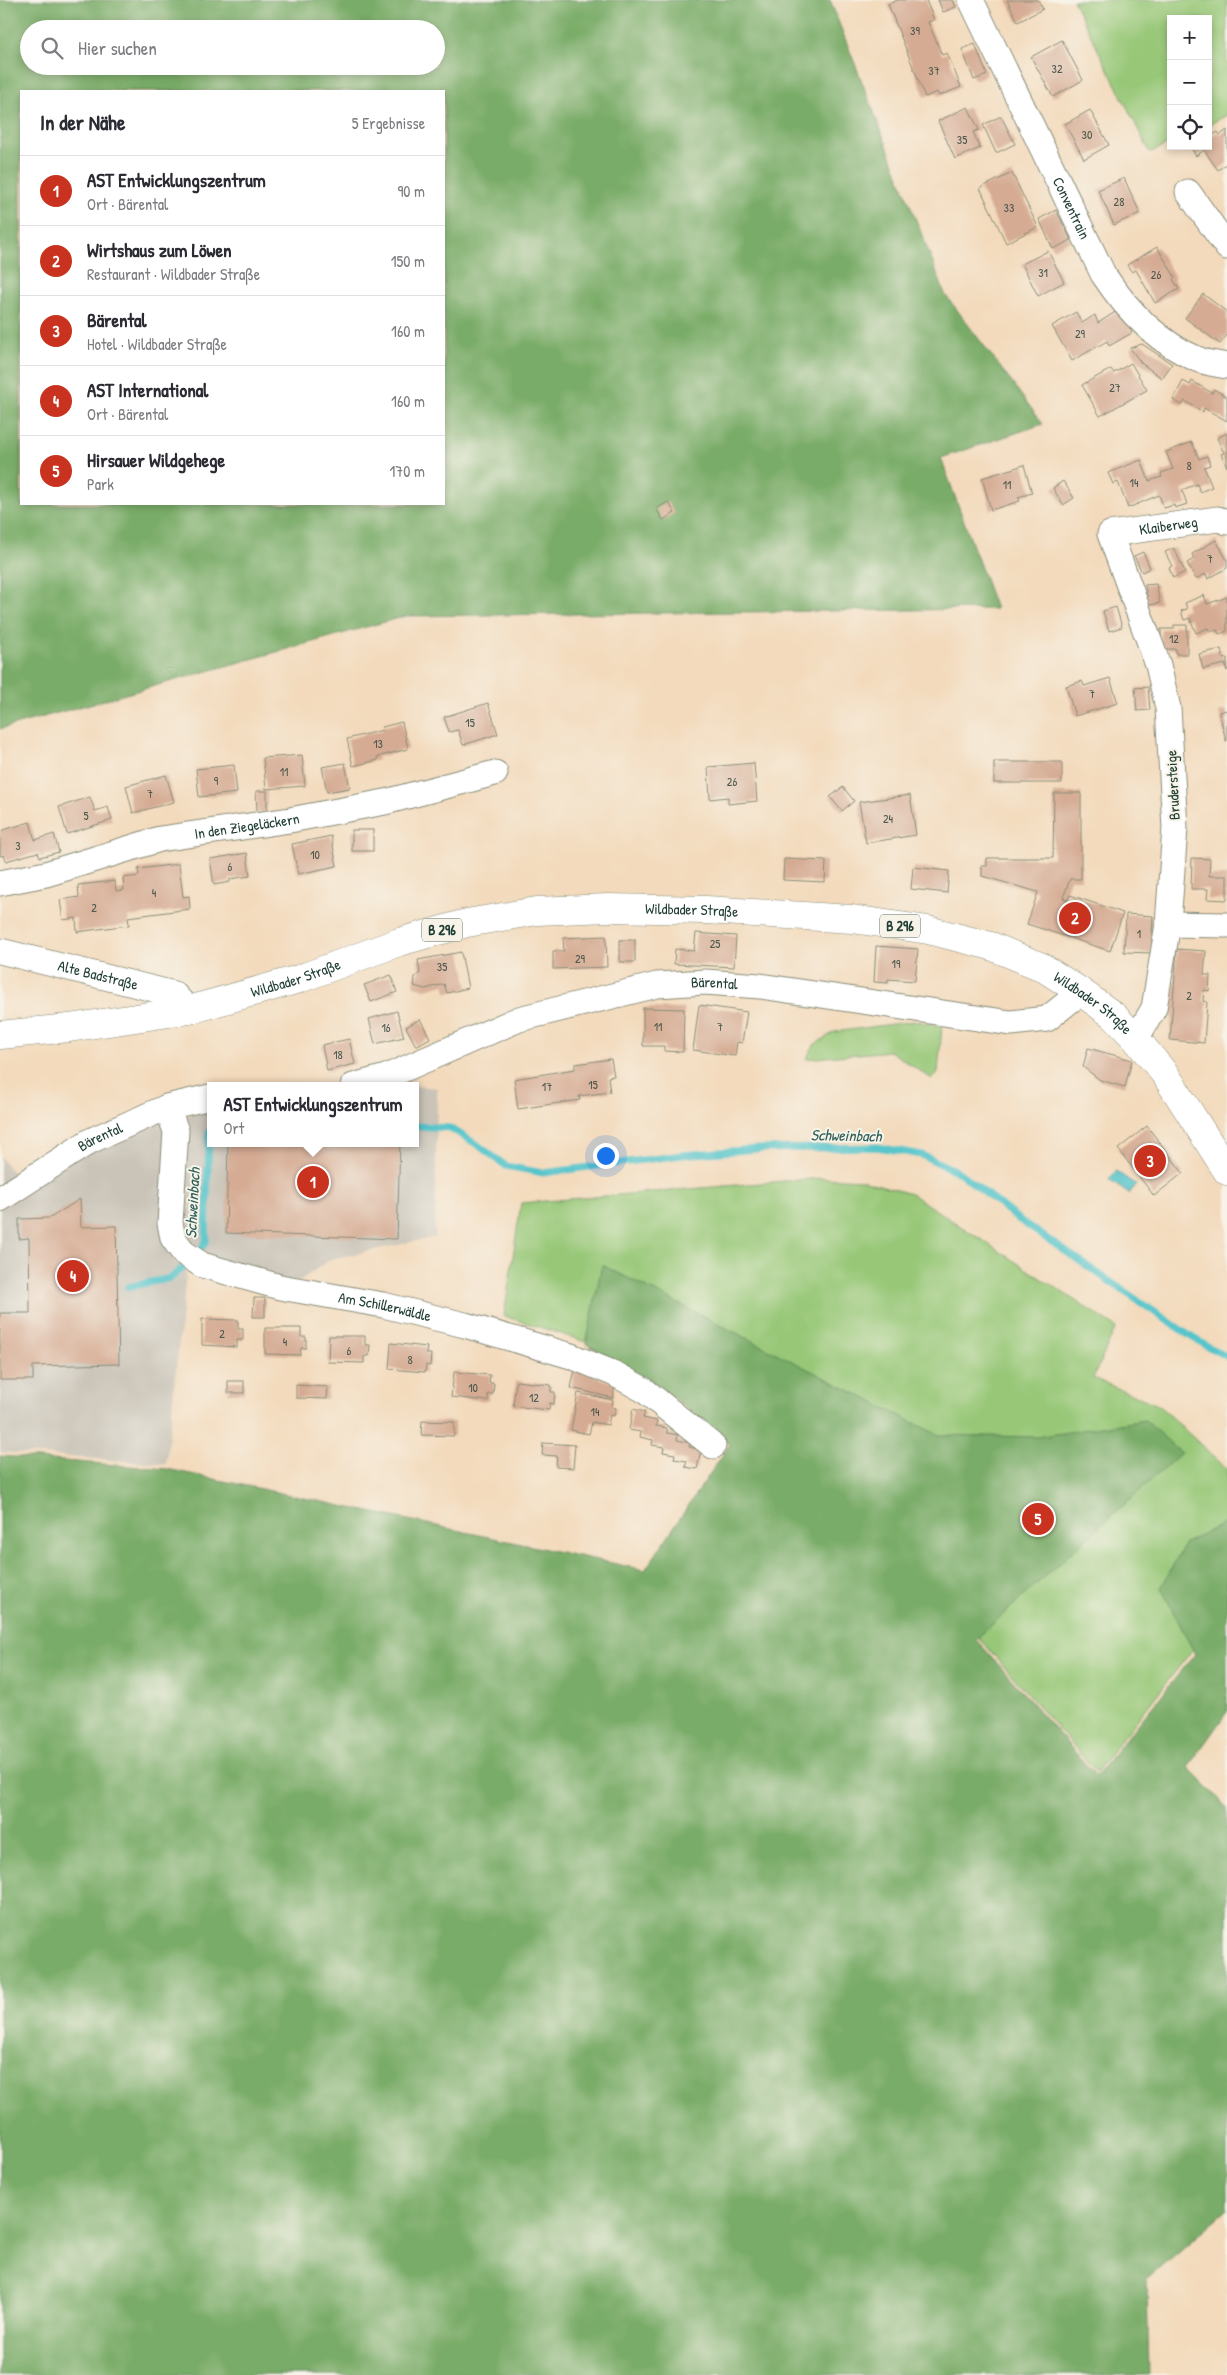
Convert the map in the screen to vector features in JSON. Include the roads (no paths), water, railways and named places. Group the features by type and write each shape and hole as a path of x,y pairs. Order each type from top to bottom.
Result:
{"main road":[{"name":"Wildbader Straße","path":"0,1035 69,1028 189,1010 299,979 399,942 467,923 537,911 608,908 706,910 852,919 928,930 992,946 1042,967 1081,992 1113,1015 1136,1038 1166,1074 1227,1171"}],"street":[{"name":"Conventrain","path":"971,0 1103,274 1122,302 1156,334 1197,359 1227,366"},
{"path":"1188,192 1227,247"},
{"name":"Klaiberweg","path":"1110,534 1218,519 1227,522"},
{"name":"Brudersteige","path":"1110,534 1158,665 1168,708 1175,828 1168,924 1154,1008 1136,1038"},
{"name":"In den Ziegeläckern","path":"0,883 46,874 160,839 290,820 385,802 495,773"},
{"path":"1168,924 1227,926"},
{"name":"Alte Badstraße","path":"0,951 174,994 189,1010"},
{"name":"Bärental","path":"368,1082 386,1077 519,1019 657,985 705,982 760,986 1011,1022 1047,1020 1081,992"},
{"name":"Bärental","path":"0,1199 90,1141 167,1107 207,1098"},
{"name":"Am Schillerwäldle","path":"167,1107 176,1131 170,1223 173,1238 193,1259 280,1287 384,1306 465,1325 571,1356 615,1374 644,1390 713,1446"}],"water":[{"path":"1116,1171 1136,1185 1129,1194 1109,1180"}],"waterway":[{"name":"Schweinbach","path":"419,1126 450,1128 478,1145 506,1166 543,1173 682,1155 757,1149 877,1147 922,1155 960,1173 1018,1219 1193,1338 1227,1357"},
{"name":"Schweinbach","path":"196,1256 206,1241 209,1147"},
{"name":"Schweinbach","path":"128,1287 171,1278 188,1263"}],"place":[{"name":"Wirtshaus zum Löwen","path":"1075,918"},
{"name":"Bärental","path":"1150,1161"},
{"name":"AST Entwicklungszentrum","path":"313,1182"},
{"name":"AST International","path":"73,1276"},
{"name":"Hirsauer Wildgehege","path":"1038,1519"}]}
